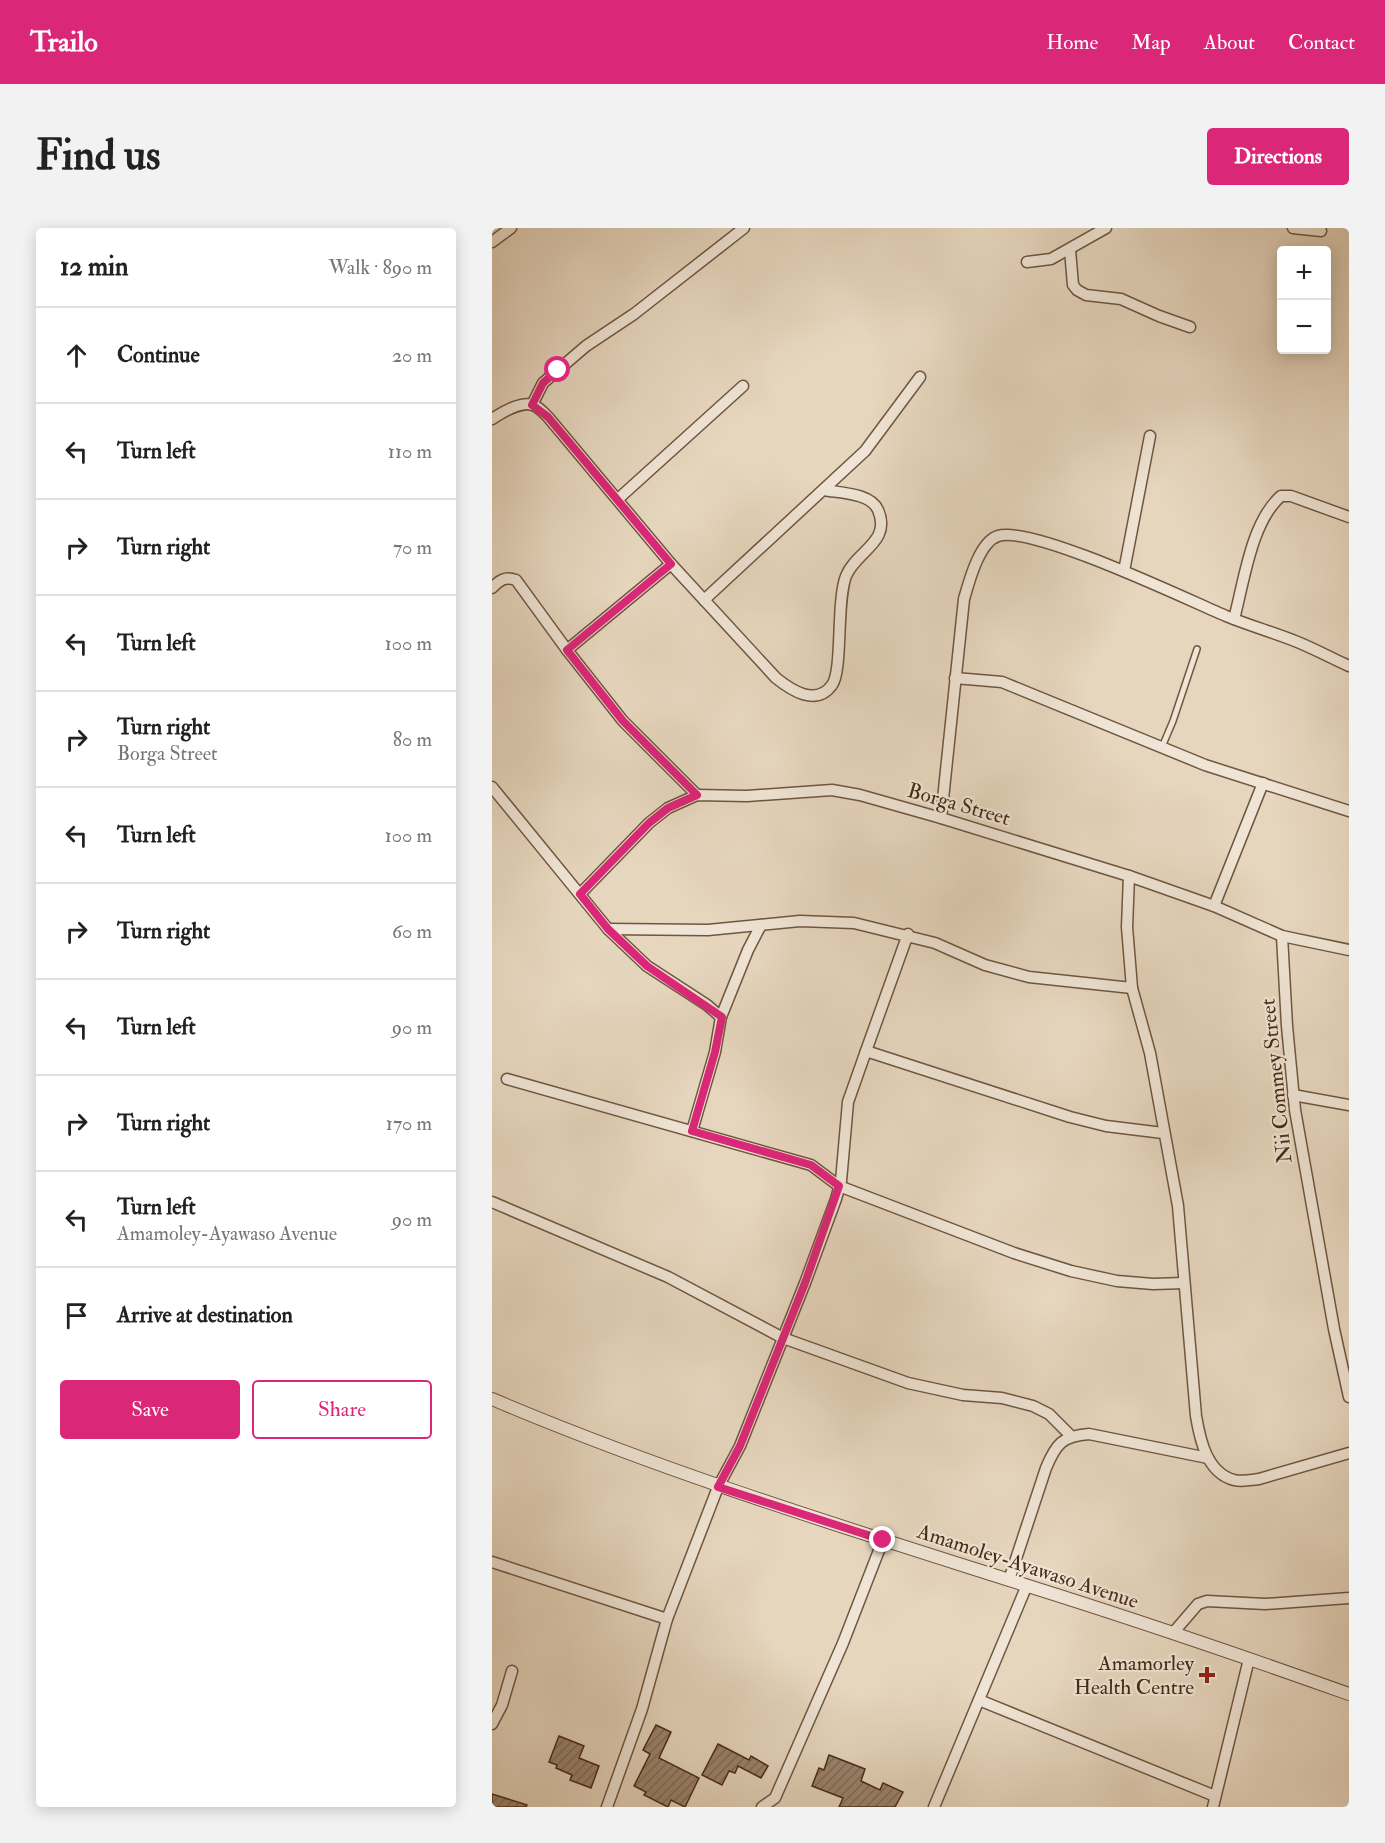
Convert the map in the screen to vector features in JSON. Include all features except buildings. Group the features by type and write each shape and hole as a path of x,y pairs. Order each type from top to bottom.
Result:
{"street":[{"path":"492,242 511,228"},
{"path":"532,405 543,383 579,352 610,328 634,314 744,228"},
{"path":"1026,262 1051,259 1106,228"},
{"path":"1293,228 1321,231"},
{"path":"1071,249 1073,285 1077,290 1086,295 1121,299 1190,327"},
{"path":"704,600 865,451 920,377"},
{"path":"618,499 744,386"},
{"path":"492,419 525,404 532,405 548,417 671,564 776,678 793,692 809,697 823,693 833,685 837,671 840,601 846,575 881,533 877,508 870,500 824,490"},
{"path":"1124,571 1150,436"},
{"path":"1234,619 1261,523 1273,502 1281,496 1291,496 1349,517"},
{"path":"941,818 964,599 975,566 986,545 996,537 1009,534 1028,537 1124,571 1349,666"},
{"path":"567,650 671,564"},
{"path":"492,588 501,579 516,580 623,721 697,795"},
{"path":"956,678 1002,682 1206,765 1349,811"},
{"path":"1214,906 1263,783"},
{"path":"492,787 608,929 647,966 722,1017"},
{"name":"Borga Street","path":"580,894 649,823 668,808 697,795 747,796 832,790 860,795 941,818 1129,876 1214,906 1282,936 1349,950"},
{"path":"1129,876 1127,927 1132,988 1150,1053 1178,1206 1196,1416 1201,1445 1208,1458 1225,1475 1233,1480 1243,1481 1259,1479 1349,1453"},
{"path":"608,929 698,930 800,921 854,923 908,934 985,965 1029,977 1132,988"},
{"path":"692,1131 715,1052 722,1017 748,950 761,926"},
{"path":"607,1807 642,1709 667,1619 718,1487 740,1446 805,1283 839,1186 848,1102 908,934"},
{"name":"Nii Commey Street","path":"1282,936 1293,1095 1313,1218 1349,1397"},
{"path":"866,1051 1070,1118 1106,1126 1163,1132"},
{"path":"507,1079 811,1165 839,1186 1014,1253 1071,1271 1117,1281 1153,1284 1184,1283"},
{"path":"1293,1095 1349,1105"},
{"path":"492,1202 668,1277 783,1338 908,1383 963,1395 1002,1398 1033,1406 1049,1414 1071,1436"},
{"name":"Amamoley-Ayawaso Avenue","path":"492,1399 564,1430 718,1487 1027,1585 1349,1694"},
{"path":"1009,1580 1046,1468 1059,1443 1071,1436 1089,1434 1208,1458"},
{"path":"762,1807 775,1798 843,1643 883,1540"},
{"path":"492,1562 667,1619"},
{"path":"934,1807 1027,1585"},
{"path":"1173,1634 1198,1604 1207,1601 1265,1604 1349,1598"},
{"path":"979,1700 1214,1802 1249,1659"},
{"path":"492,1724 502,1704 512,1671"}],"lane":[{"path":"1162,747 1197,649"}],"place":[{"name":"Amamorley Health Centre","path":"1207,1675"}],"route":[{"path":"558,370 543,383 532,405 548,417 671,564 567,650 623,721 697,795 668,808 649,823 580,894 608,929 647,966 722,1017 715,1052 692,1131 811,1165 839,1186 805,1283 740,1446 718,1487 883,1540"}]}
